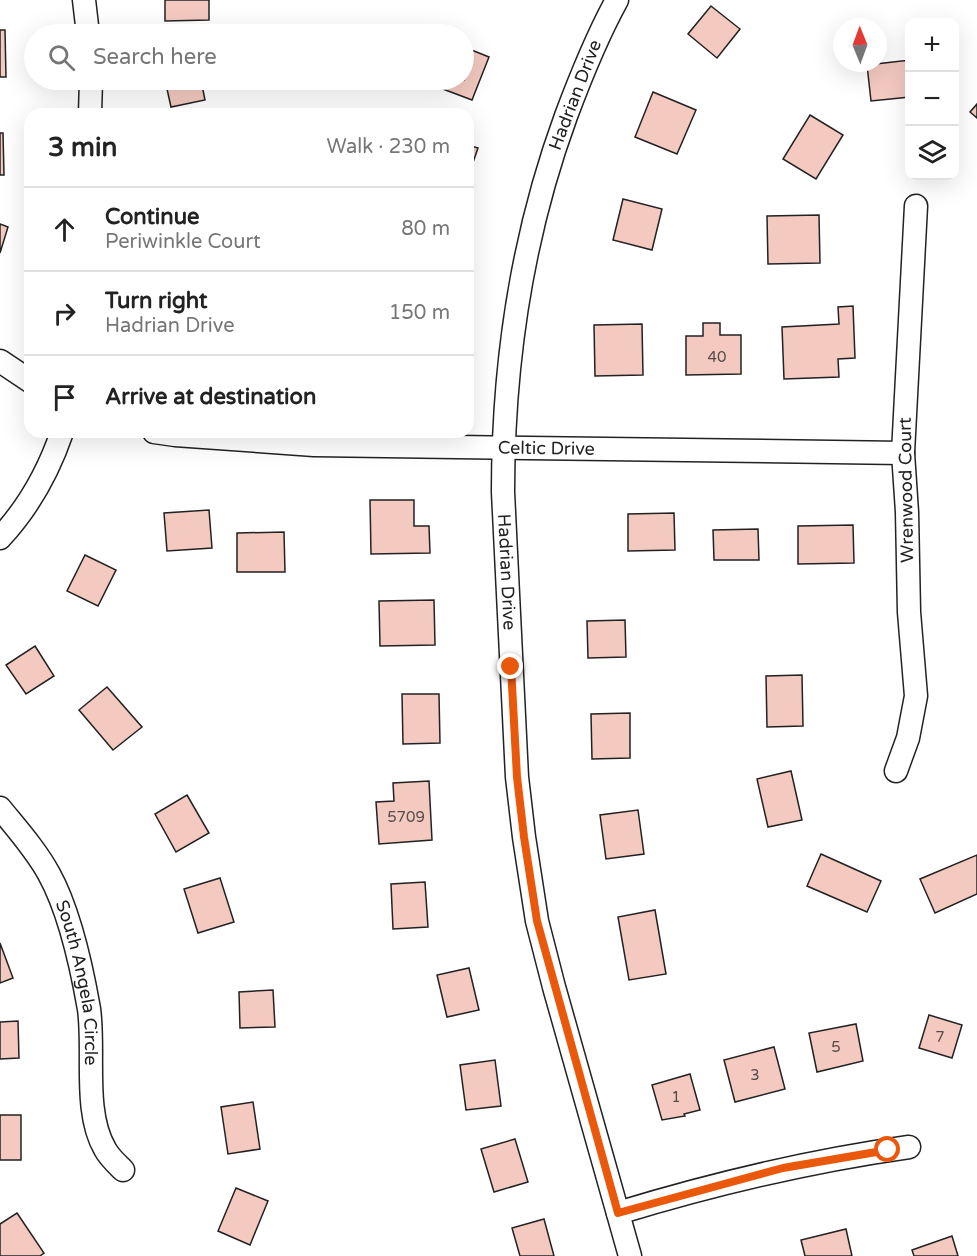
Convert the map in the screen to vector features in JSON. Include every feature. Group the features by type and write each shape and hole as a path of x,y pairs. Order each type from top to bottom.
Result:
{"street":[{"path":"84,0 87,24"},
{"name":"Hadrian Drive","path":"617,0 587,58 555,144 538,201 525,261 511,348 503,447 503,492 517,777 537,921 630,1256"},
{"path":"90,108 91,90"},
{"name":"Wrenwood Court","path":"896,771 908,738 916,696 909,612 903,453 916,206"},
{"path":"0,361 24,377"},
{"path":"0,538 21,512 41,481 59,438"},
{"name":"Celtic Drive","path":"217,438 314,445 903,453"},
{"name":"South Angela Circle","path":"0,808 30,844 49,873 61,898 89,1011 91,1069 98,1130 105,1149 123,1170"},
{"path":"618,1213 783,1168 909,1147"}],"building":[{"path":"165,0 209,0 209,20 165,21"},
{"path":"711,6 740,29 717,58 688,34"},
{"path":"0,30 5,30 6,77 0,77"},
{"path":"474,51 489,57 472,100 446,90 474,90"},
{"path":"905,61 905,98 871,101 868,72 887,72 887,63"},
{"path":"167,90 203,90 205,100 171,107"},
{"path":"653,92 696,110 677,154 635,137"},
{"path":"977,104 977,118 970,112"},
{"path":"810,115 843,135 816,179 783,159"},
{"path":"0,133 3,133 4,175 0,175"},
{"path":"474,147 478,148 474,160"},
{"path":"623,199 662,209 652,250 613,240"},
{"path":"819,215 820,263 768,264 767,216"},
{"path":"0,224 8,227 0,253"},
{"path":"853,306 855,358 838,359 839,377 784,379 782,327 839,324 838,307"},
{"path":"703,323 720,323 720,335 741,335 741,374 686,375 686,336 703,336"},
{"path":"642,324 643,375 595,376 594,325"},
{"path":"370,500 414,500 414,526 429,526 430,553 371,554"},
{"path":"209,510 212,548 167,551 164,513"},
{"path":"674,513 675,550 628,551 628,514"},
{"path":"853,525 854,563 798,564 798,526"},
{"path":"758,529 759,560 714,560 713,530"},
{"path":"284,532 285,572 237,572 237,533"},
{"path":"85,555 116,570 98,606 67,591"},
{"path":"434,600 435,645 380,646 379,601"},
{"path":"625,620 626,657 588,658 587,621"},
{"path":"35,646 54,676 26,694 6,665"},
{"path":"802,675 803,726 767,727 766,676"},
{"path":"107,687 142,727 113,750 79,710"},
{"path":"402,694 439,694 440,743 403,744"},
{"path":"630,713 630,758 592,759 591,714"},
{"path":"791,771 802,820 768,827 757,779"},
{"path":"429,781 432,840 379,844 376,802 394,801 393,783"},
{"path":"187,795 209,833 176,852 155,814"},
{"path":"638,810 644,854 606,859 600,815"},
{"path":"821,854 881,881 867,912 807,886"},
{"path":"977,855 977,894 935,913 920,879"},
{"path":"220,878 234,922 198,933 184,889"},
{"path":"425,882 428,927 393,929 391,884"},
{"path":"655,910 666,974 629,980 618,917"},
{"path":"0,943 13,978 0,983"},
{"path":"469,968 479,1010 447,1017 437,975"},
{"path":"273,990 275,1027 240,1028 239,992"},
{"path":"929,1015 962,1025 952,1058 919,1048"},
{"path":"18,1021 19,1058 0,1059 0,1022"},
{"path":"856,1024 863,1061 817,1072 809,1033"},
{"path":"774,1047 785,1089 735,1102 724,1060"},
{"path":"495,1060 501,1106 466,1110 460,1065"},
{"path":"690,1074 700,1110 684,1114 685,1116 662,1120 652,1085"},
{"path":"253,1102 260,1149 228,1154 221,1107"},
{"path":"0,1115 21,1115 21,1160 0,1160"},
{"path":"515,1139 528,1182 494,1192 481,1149"},
{"path":"236,1188 268,1201 250,1245 218,1231"},
{"path":"17,1213 44,1253 40,1256 0,1256 0,1224"},
{"path":"544,1219 554,1256 520,1256 512,1228"},
{"path":"846,1229 852,1256 805,1256 801,1240"},
{"path":"952,1236 958,1256 914,1256 912,1250"}],"route":[{"path":"511,667 517,777 537,921 618,1213 783,1168 888,1150"}]}
